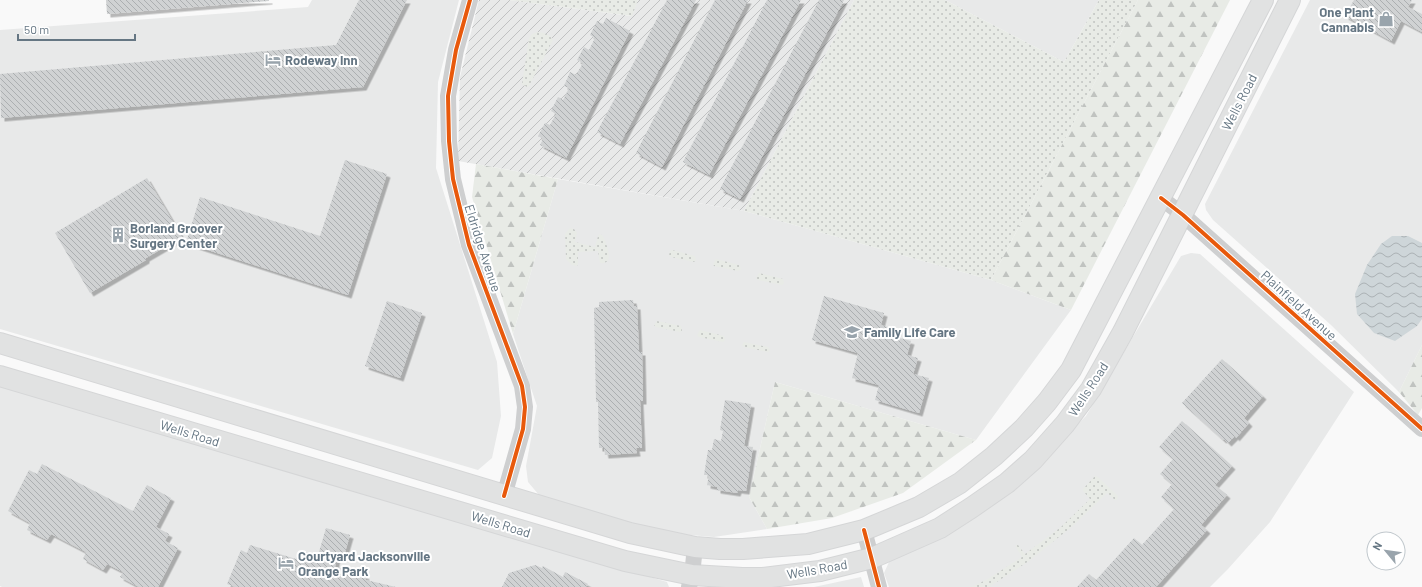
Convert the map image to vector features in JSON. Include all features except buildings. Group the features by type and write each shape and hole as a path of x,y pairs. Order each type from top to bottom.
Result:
{"main road":[{"name":"Wells Road","path":"0,343 630,533 695,547 743,549 808,544 864,530 919,507 960,483 994,456 1024,428 1047,402 1071,370 1263,0"},
{"name":"Wells Road","path":"0,376 625,560 691,581 764,578 820,570 872,558 940,528 971,508 1012,478 1032,460 1060,429 1091,390 1123,332 1183,215 1290,0"}],"street":[{"name":"Eldridge Avenue","path":"470,0 456,50 448,96 449,141 453,179 469,245 522,386 525,407 523,429 504,496"},
{"name":"Plainfield Avenue","path":"1161,198 1183,215 1422,429"},
{"path":"864,530 880,587"},
{"path":"691,581 695,547"}],"shaded area":[{"path":"312,0 459,0 438,82 436,168 497,362 501,416 492,458 478,470 0,329 0,30 308,7"},
{"path":"479,0 509,0 631,16 638,0 854,0 744,211 458,161 460,77"},
{"path":"945,0 1099,0 1064,62"},
{"path":"1310,0 1422,0 1422,345 1399,392 1331,325 1213,220 1206,210 1205,204"},
{"path":"558,179 744,211 991,280 1071,310 976,440 775,382 749,497 767,529 714,537 654,532 539,495 528,482 526,466 537,406 513,334"},
{"path":"1191,253 1200,254 1354,392 1270,522 1228,569 1210,587 889,587 884,573 889,562 941,536 1002,498 1086,416 1181,256"},
{"path":"0,386 667,582 669,587 2,587 0,586"},
{"path":"861,577 864,587 814,587"}],"green space":[{"path":"509,0 638,0 632,16"},
{"path":"854,0 945,0 1064,62 1099,0 1138,0 991,280 744,211"},
{"path":"1138,0 1230,0 1071,310 991,280"},
{"path":"538,32 547,34 553,40 529,86 527,87 522,84 529,38 532,34"},
{"path":"476,164 558,179 513,334 472,197"},
{"path":"570,228 574,229 577,233 575,242 595,247 598,236 600,234 603,236 609,253 608,261 605,263 600,263 598,251 578,252 578,264 577,266 572,265 566,259 565,234"},
{"path":"672,250 695,256 696,260 694,262 671,257 669,255 670,251"},
{"path":"716,259 739,265 741,269 738,271 714,266 713,264"},
{"path":"759,273 783,279 784,283 782,285 758,280 756,278"},
{"path":"657,321 681,326 682,331 680,332 656,327 654,325"},
{"path":"700,330 724,336 725,340 723,342 699,337 697,335"},
{"path":"744,342 768,347 770,350 768,352 744,347 742,345"},
{"path":"1422,345 1422,408 1418,415 1399,392"},
{"path":"775,382 976,440 903,493 832,518 767,529 749,497"},
{"path":"1095,476 1098,477 1118,496 1117,500 1107,493 1074,525 1029,561 989,587 971,587 988,579 1022,557 1016,545 1018,545 1025,554 1061,527 1090,499 1083,489"}],"water":[{"path":"1392,236 1408,236 1422,243 1422,319 1417,326 1395,341 1374,333 1357,314 1355,294 1367,265 1381,244"}],"cycle path":[{"path":"470,0 456,50 448,96 449,141 453,179 469,245 522,386 525,407 523,429 504,496"},
{"path":"1161,198 1183,215 1422,429"},
{"path":"864,530 879,587"}],"place":[{"name":"One Plant Cannabis","path":"1386,19"},
{"name":"Rodeway Inn","path":"273,60"},
{"name":"Borland Groover Surgery Center","path":"118,235"},
{"name":"Family Life Care","path":"852,332"},
{"name":"Courtyard Jacksonville Orange Park","path":"286,563"}]}
